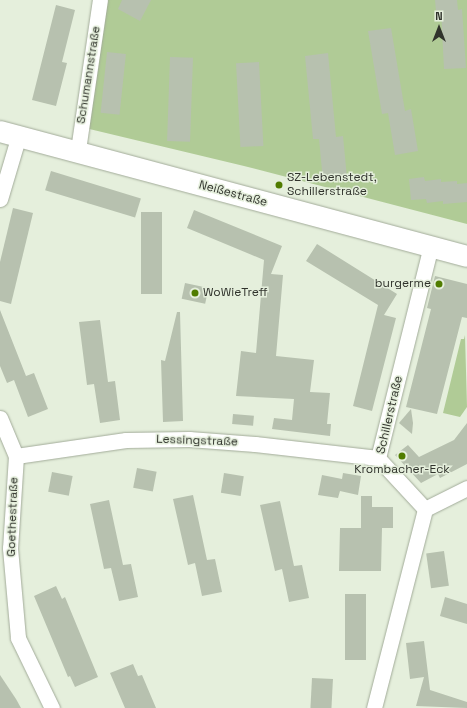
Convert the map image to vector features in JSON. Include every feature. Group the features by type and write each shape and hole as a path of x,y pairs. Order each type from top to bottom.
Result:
{"street":[{"name":"Schumannstraße","path":"78,150 100,0"},
{"name":"Neißestraße","path":"9,133 78,150 467,256"},
{"path":"0,199 9,133"},
{"name":"Schillerstraße","path":"425,510 378,458 431,246"},
{"name":"Goethestraße","path":"0,418 16,456 10,548 18,638 52,708"},
{"name":"Lessingstraße","path":"16,456 120,441 189,439 255,444 378,458"},
{"path":"374,708 425,510 467,488"}],"green space":[{"path":"100,0 467,0 467,224 244,166 81,127"},
{"path":"465,335 467,407 460,417 443,413 461,339 464,339"}],"building":[{"path":"122,0 151,0 140,21 118,9"},
{"path":"435,0 457,0 458,10 462,9 466,68 444,69 441,10 436,11"},
{"path":"56,5 75,10 62,62 67,63 56,106 32,100"},
{"path":"391,28 405,111 411,109 418,151 395,155 388,113 382,114 368,31"},
{"path":"107,52 126,54 120,115 101,113"},
{"path":"328,53 336,137 343,136 347,178 323,181 319,139 313,139 305,56"},
{"path":"170,57 193,58 190,142 167,141"},
{"path":"259,62 263,146 240,147 236,63"},
{"path":"51,171 141,198 135,218 45,190"},
{"path":"424,177 425,181 441,179 441,182 457,181 457,184 467,183 467,202 443,204 443,201 427,203 426,199 411,200 409,179"},
{"path":"13,208 33,213 11,304 0,301 0,262"},
{"path":"194,210 282,246 271,274 283,275 276,356 314,360 310,392 330,393 327,424 331,424 330,436 272,429 274,418 292,420 294,399 236,396 241,351 256,353 264,260 187,228"},
{"path":"141,212 162,212 162,294 141,294"},
{"path":"317,244 397,294 384,315 396,318 372,411 353,406 378,305 306,261"},
{"path":"435,276 467,284 467,318 462,317 437,414 406,407 431,309 427,308"},
{"name":"WoWieTreff","path":"185,283 208,288 205,304 182,299"},
{"path":"0,310 26,376 34,373 48,409 28,417 14,380 7,383 0,366"},
{"path":"177,312 180,312 183,421 163,422 161,360 165,361"},
{"path":"100,320 108,382 115,381 120,420 100,423 94,384 87,385 79,322"},
{"path":"411,409 413,423 412,434 399,423"},
{"path":"233,414 254,416 253,426 232,424"},
{"path":"467,423 467,464 440,478 438,474 421,483 395,455 408,445 419,457 454,440"},
{"path":"137,468 157,472 153,491 133,488"},
{"path":"52,472 73,476 69,496 48,492"},
{"path":"224,473 244,476 241,496 221,493"},
{"path":"343,473 361,476 358,495 340,491 338,498 318,495 322,475 342,479"},
{"path":"193,495 207,560 215,559 222,592 202,596 195,563 188,565 173,499"},
{"path":"361,496 372,496 372,507 393,507 393,528 382,528 381,571 339,571 340,528 361,528"},
{"path":"109,500 123,565 131,564 138,597 119,601 111,568 104,569 90,504"},
{"path":"280,501 294,566 302,565 309,598 289,602 282,569 275,571 260,505"},
{"path":"444,551 449,586 431,588 426,554"},
{"path":"56,586 62,599 65,597 98,677 75,687 70,676 68,677 34,596"},
{"path":"345,594 366,594 366,660 345,660"},
{"path":"445,597 467,604 467,624 440,616"},
{"path":"424,641 430,690 467,702 467,708 416,706 424,677 410,679 406,643"},
{"path":"133,664 138,676 142,675 156,708 125,708 110,673"},
{"path":"0,675 16,699 21,708 0,708"},
{"path":"312,678 333,679 331,708 310,708"}],"place":[{"name":"SZ-Lebenstedt, Schillerstraße","path":"279,185"},
{"name":"burgerme","path":"439,284"},
{"name":"WoWieTreff","path":"195,293"},
{"name":"Krombacher-Eck","path":"402,456"}]}
